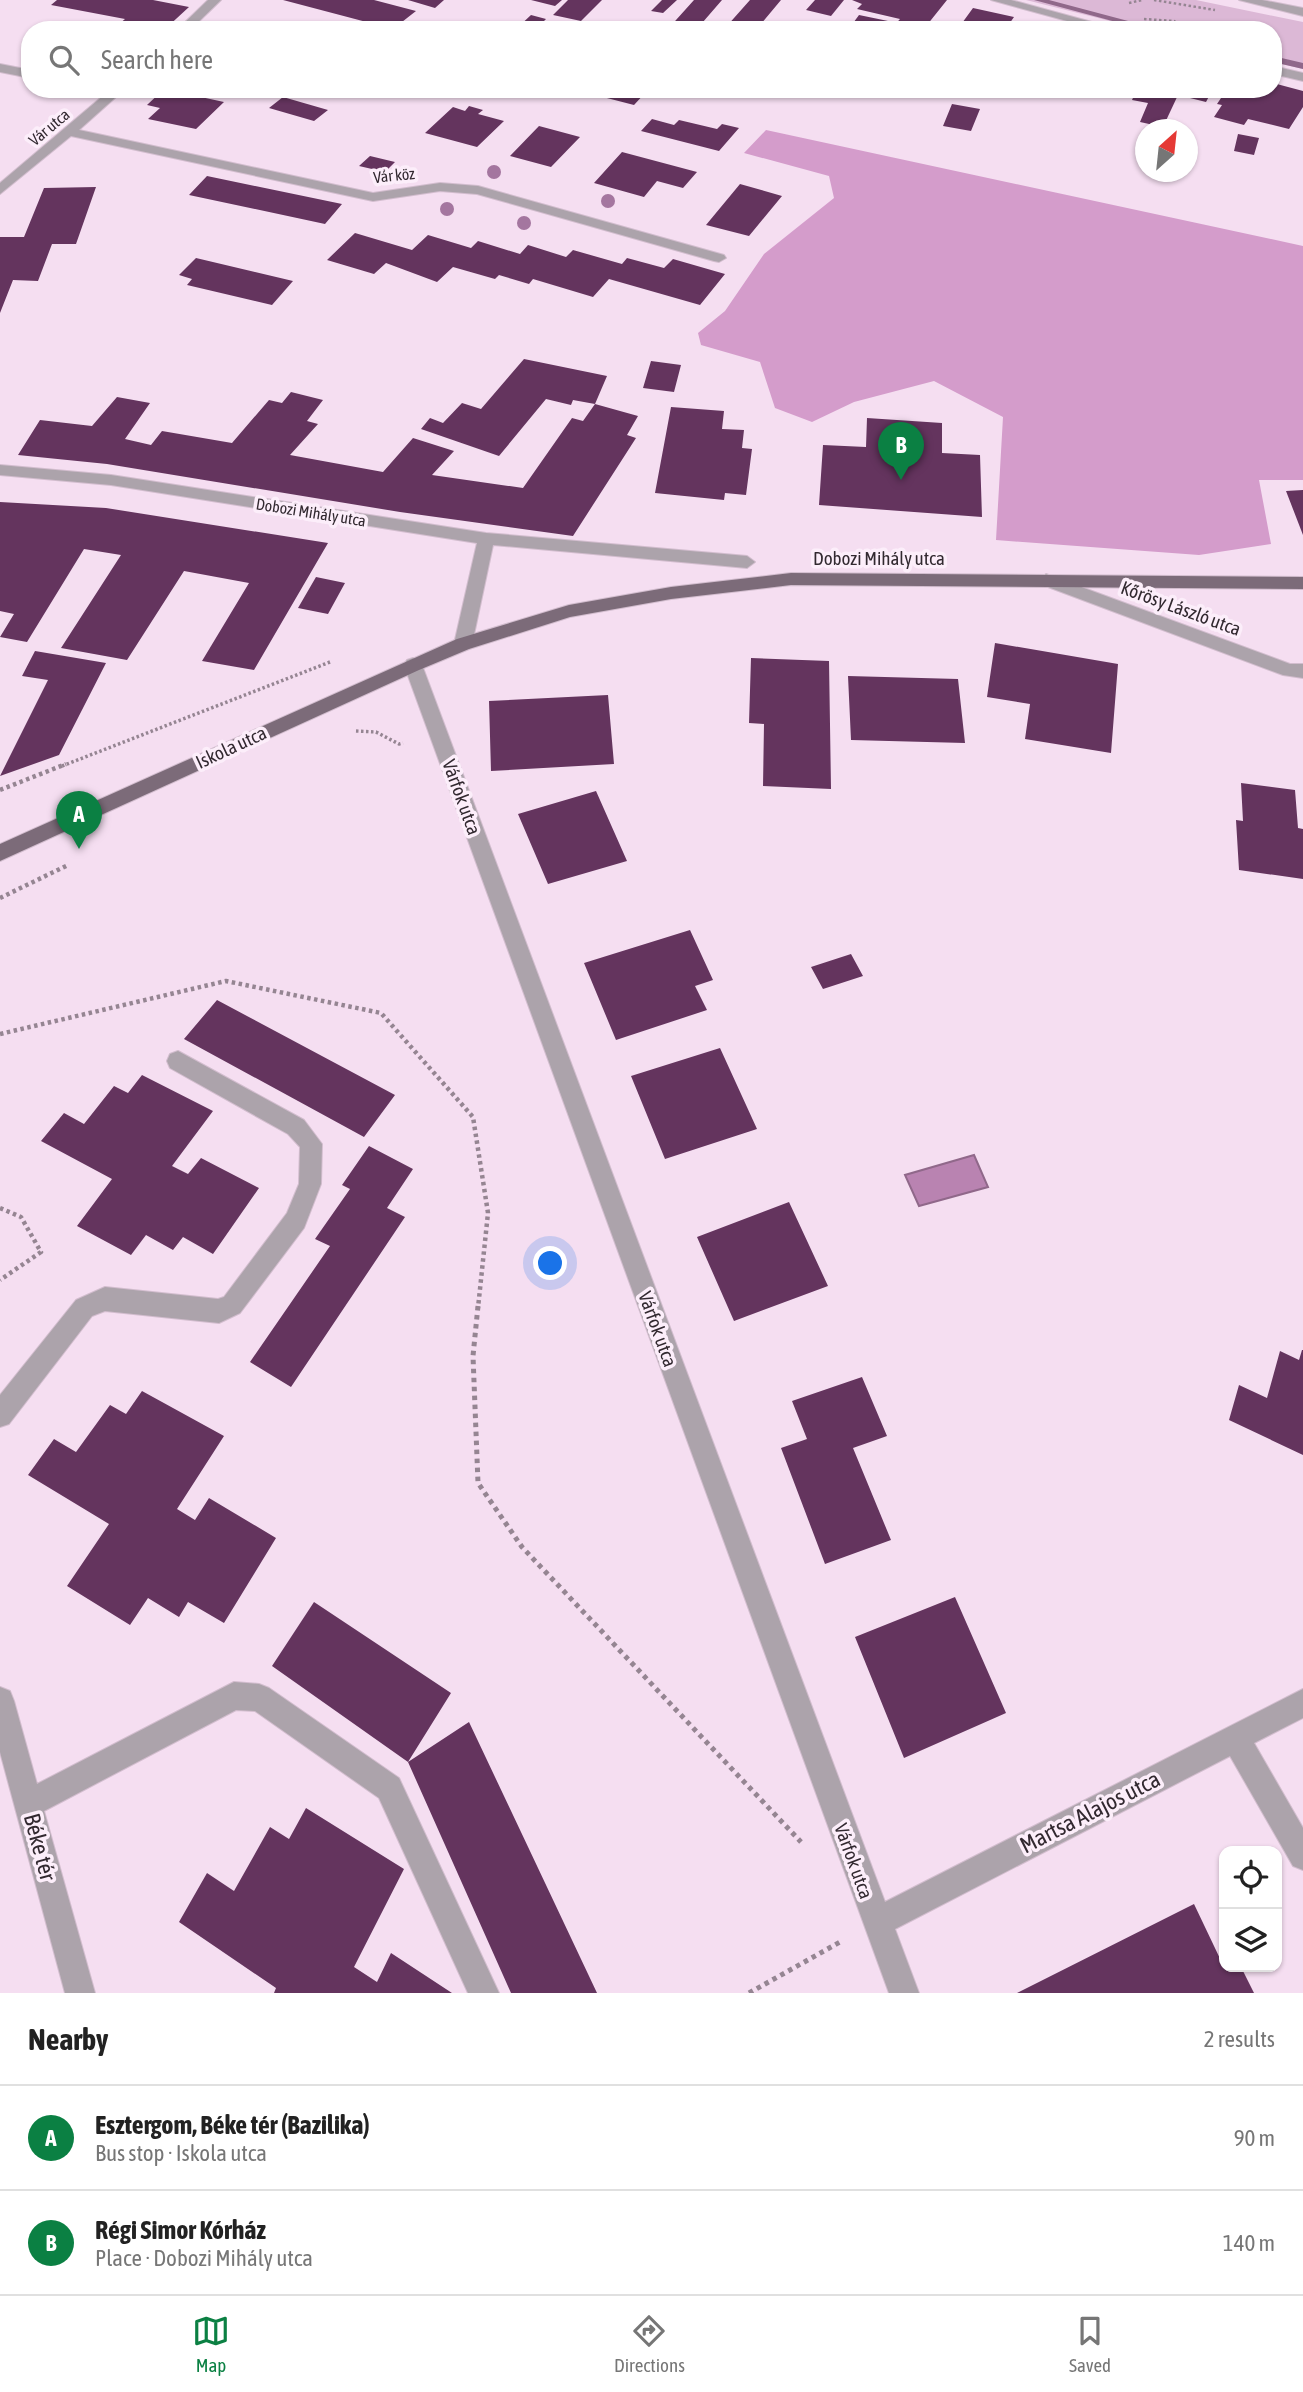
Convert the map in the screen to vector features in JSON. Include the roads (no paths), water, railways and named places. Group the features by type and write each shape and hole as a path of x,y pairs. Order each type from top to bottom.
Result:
{"main road":[{"name":"Dobozi Mihály utca","path":"463,644 569,611 671,593 791,579 1303,583"},
{"name":"Iskola utca","path":"0,853 463,644"}],"street":[{"path":"193,21 215,0"},
{"path":"997,0 1080,21"},
{"path":"1245,0 1303,12"},
{"path":"0,68 21,72"},
{"path":"1282,72 1303,77"},
{"name":"Vár utca","path":"0,190 107,98"},
{"name":"Vár köz","path":"70,132 373,197 440,187 478,190 719,258"},
{"name":"Dobozi Mihály utca","path":"0,470 111,480 486,539 747,562"},
{"path":"463,644 486,539"},
{"name":"Kőrösy László utca","path":"1046,580 1289,670 1303,671"},
{"name":"Várfok utca","path":"413,665 904,1993"},
{"path":"0,1415 84,1308 105,1299 219,1311 232,1305 296,1220 310,1184 311,1144 296,1127 178,1061"},
{"path":"28,1804 234,1696 260,1698 389,1788 484,1993"},
{"name":"Béke tér","path":"0,1700 80,1993"},
{"name":"Martsa Alajos utca","path":"877,1922 1303,1703"},
{"path":"1234,1738 1303,1856"}],"waterway":[{"path":"1038,0 1122,21"},
{"path":"1282,61 1303,66"}],"place":[{"name":"Régi Simor Kórház","path":"901,480"},
{"name":"Esztergom, Béke tér (Bazilika)","path":"79,849"}]}
